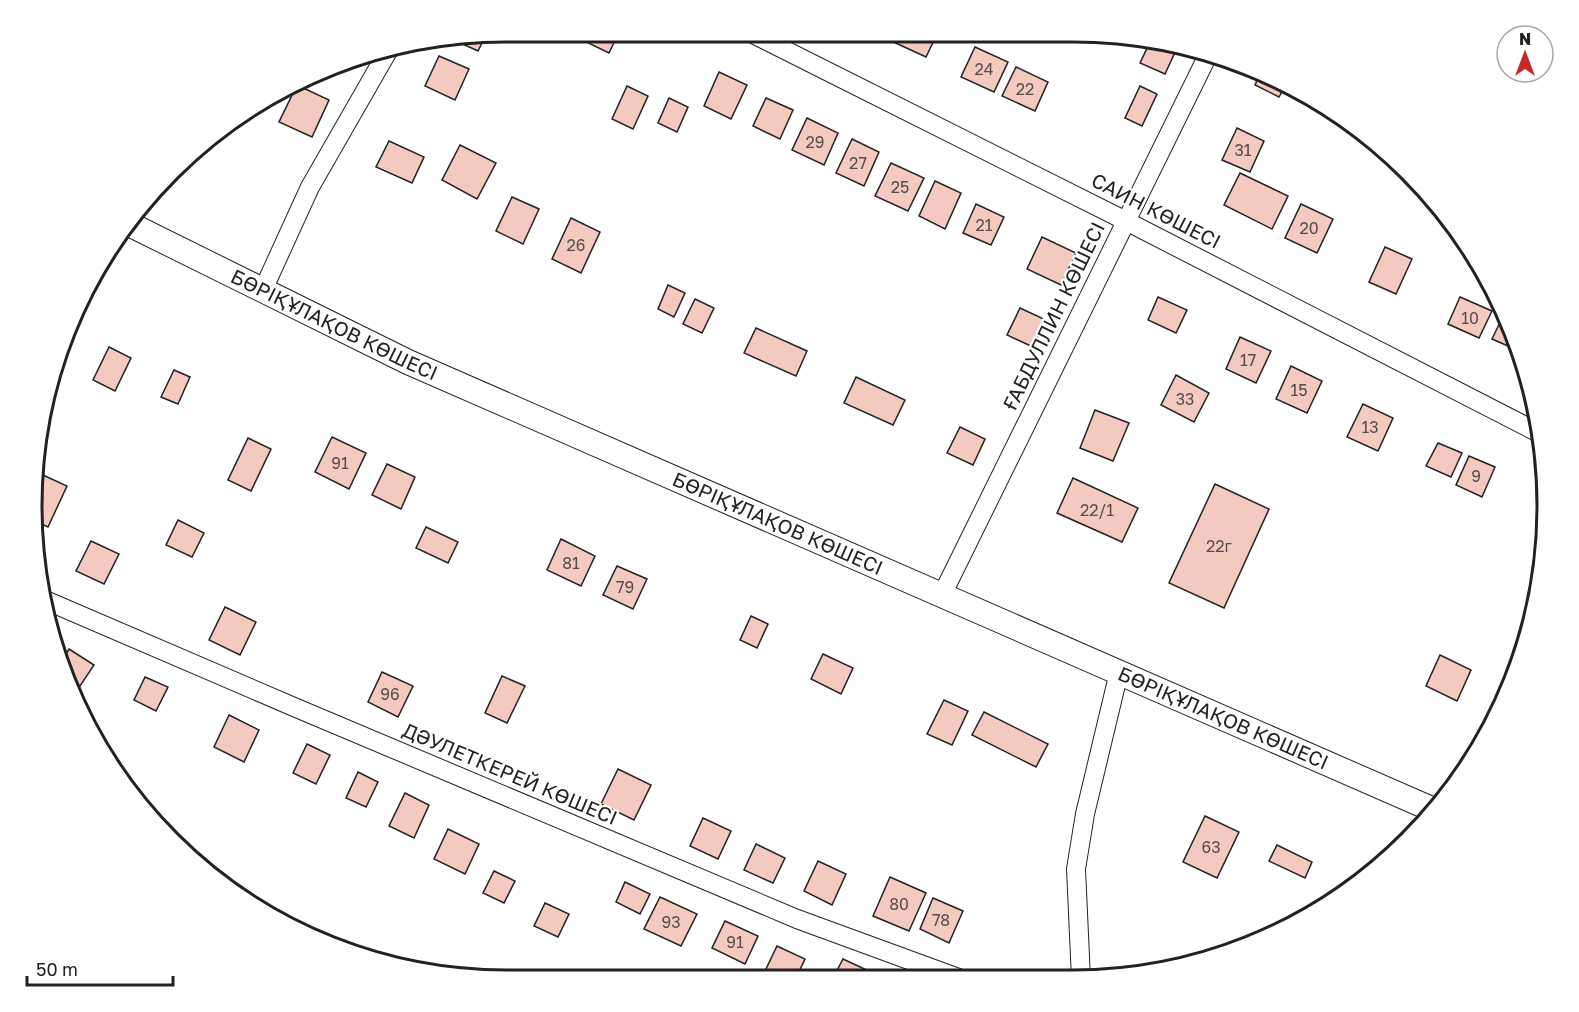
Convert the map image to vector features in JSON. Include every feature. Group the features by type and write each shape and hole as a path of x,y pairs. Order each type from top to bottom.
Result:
{"street":[{"name":"САИН КӨШЕСІ","path":"769,42 1126,221 1530,429"},
{"path":"262,290 310,187 384,59"},
{"name":"ҒАБДУЛЛИН КӨШЕСІ","path":"942,595 1205,62"},
{"name":"БӨРІҚҰЛАҚОВ КӨШЕСІ","path":"136,227 408,362 1427,806"},
{"name":"ДӘУЛЕТКЕРЕЙ КӨШЕСІ","path":"53,603 797,919 936,970"},
{"path":"1081,970 1077,869 1085,814 1119,672"}],"building":[{"path":"586,42 614,42 609,53"},
{"path":"894,42 933,42 926,57"},
{"path":"482,43 478,51 463,44"},
{"path":"975,47 1008,62 994,92 961,77"},
{"path":"1147,48 1174,54 1165,74 1140,63"},
{"path":"439,56 469,69 455,100 425,86"},
{"path":"1016,67 1048,82 1035,111 1002,96"},
{"path":"719,72 747,85 731,119 704,106"},
{"path":"1257,80 1282,92 1279,97 1255,85"},
{"path":"627,86 648,96 633,129 612,119"},
{"path":"1140,86 1157,94 1142,126 1125,118"},
{"path":"304,88 329,100 312,137 279,122 292,94"},
{"path":"669,98 688,107 677,132 658,123"},
{"path":"766,98 793,110 780,139 753,126"},
{"path":"807,118 838,133 824,165 792,150"},
{"path":"1237,128 1264,141 1250,172 1222,160"},
{"path":"852,139 879,152 864,186 836,173"},
{"path":"389,141 424,157 412,183 376,167"},
{"path":"460,145 496,163 477,199 442,180"},
{"path":"891,163 924,178 908,211 875,196"},
{"path":"1240,173 1288,196 1272,229 1224,205"},
{"path":"935,181 961,193 945,229 919,216"},
{"path":"512,197 539,209 523,244 496,231"},
{"path":"976,204 1004,217 991,245 963,233"},
{"path":"1301,204 1333,219 1317,253 1285,238"},
{"path":"571,218 600,232 581,273 552,259"},
{"path":"1042,237 1076,253 1061,285 1027,269"},
{"path":"1385,247 1412,259 1396,294 1369,282"},
{"path":"668,285 685,293 674,317 658,309"},
{"path":"1158,297 1187,310 1176,333 1148,320"},
{"path":"1460,297 1492,311 1479,338 1448,324"},
{"path":"695,299 714,308 702,333 683,324"},
{"path":"1020,308 1046,320 1033,347 1007,335"},
{"path":"1500,323 1508,346 1492,339"},
{"path":"756,328 807,351 796,376 744,353"},
{"path":"1240,337 1271,351 1256,383 1226,369"},
{"path":"109,347 131,358 115,391 93,380"},
{"path":"1291,366 1322,381 1307,413 1276,399"},
{"path":"174,370 190,377 178,404 161,397"},
{"path":"1176,375 1209,393 1194,422 1161,405"},
{"path":"856,377 905,400 893,425 844,403"},
{"path":"1363,404 1393,418 1378,451 1347,437"},
{"path":"1095,410 1129,423 1113,461 1080,448"},
{"path":"960,427 985,439 973,465 947,453"},
{"path":"332,437 366,453 349,489 315,472"},
{"path":"248,438 271,449 251,491 228,480"},
{"path":"1438,443 1462,453 1451,477 1426,466"},
{"path":"1469,456 1495,467 1482,497 1456,485"},
{"path":"387,464 415,477 401,509 372,495"},
{"path":"43,475 67,486 48,527 43,525"},
{"path":"1073,478 1138,508 1122,542 1057,513"},
{"path":"1215,484 1269,509 1224,608 1169,583"},
{"path":"178,520 204,533 192,557 166,545"},
{"path":"426,527 458,542 448,563 416,548"},
{"path":"561,539 595,556 581,586 547,570"},
{"path":"91,541 119,554 104,584 76,571"},
{"path":"617,566 647,579 633,609 603,595"},
{"path":"225,607 256,622 240,655 209,640"},
{"path":"751,616 768,624 757,648 740,640"},
{"path":"69,649 94,665 79,688 77,684 66,653"},
{"path":"823,654 853,668 841,694 811,679"},
{"path":"1440,655 1471,670 1457,701 1426,686"},
{"path":"382,672 413,686 398,717 368,702"},
{"path":"502,676 525,686 507,723 485,713"},
{"path":"145,677 168,687 156,711 134,700"},
{"path":"944,700 968,711 952,745 927,734"},
{"path":"984,712 1048,744 1036,767 972,735"},
{"path":"229,715 259,730 244,762 214,747"},
{"path":"307,744 330,755 316,784 293,773"},
{"path":"618,769 651,785 634,820 601,804"},
{"path":"358,772 378,782 366,807 346,798"},
{"path":"405,793 429,805 414,838 389,826"},
{"path":"1205,816 1239,832 1217,878 1183,862"},
{"path":"703,818 731,831 718,859 690,846"},
{"path":"448,829 479,844 465,874 434,859"},
{"path":"756,844 785,858 773,883 744,870"},
{"path":"1277,845 1312,862 1305,878 1269,861"},
{"path":"818,861 846,874 832,905 804,891"},
{"path":"494,871 515,881 504,903 483,893"},
{"path":"890,877 926,893 909,931 873,916"},
{"path":"625,882 650,894 640,914 616,902"},
{"path":"660,897 697,914 681,946 644,929"},
{"path":"933,898 963,911 949,943 920,929"},
{"path":"545,903 569,914 558,937 534,926"},
{"path":"725,921 758,936 745,964 712,948"},
{"path":"777,946 805,959 800,970 765,970"},
{"path":"843,959 867,970 837,970"}]}
